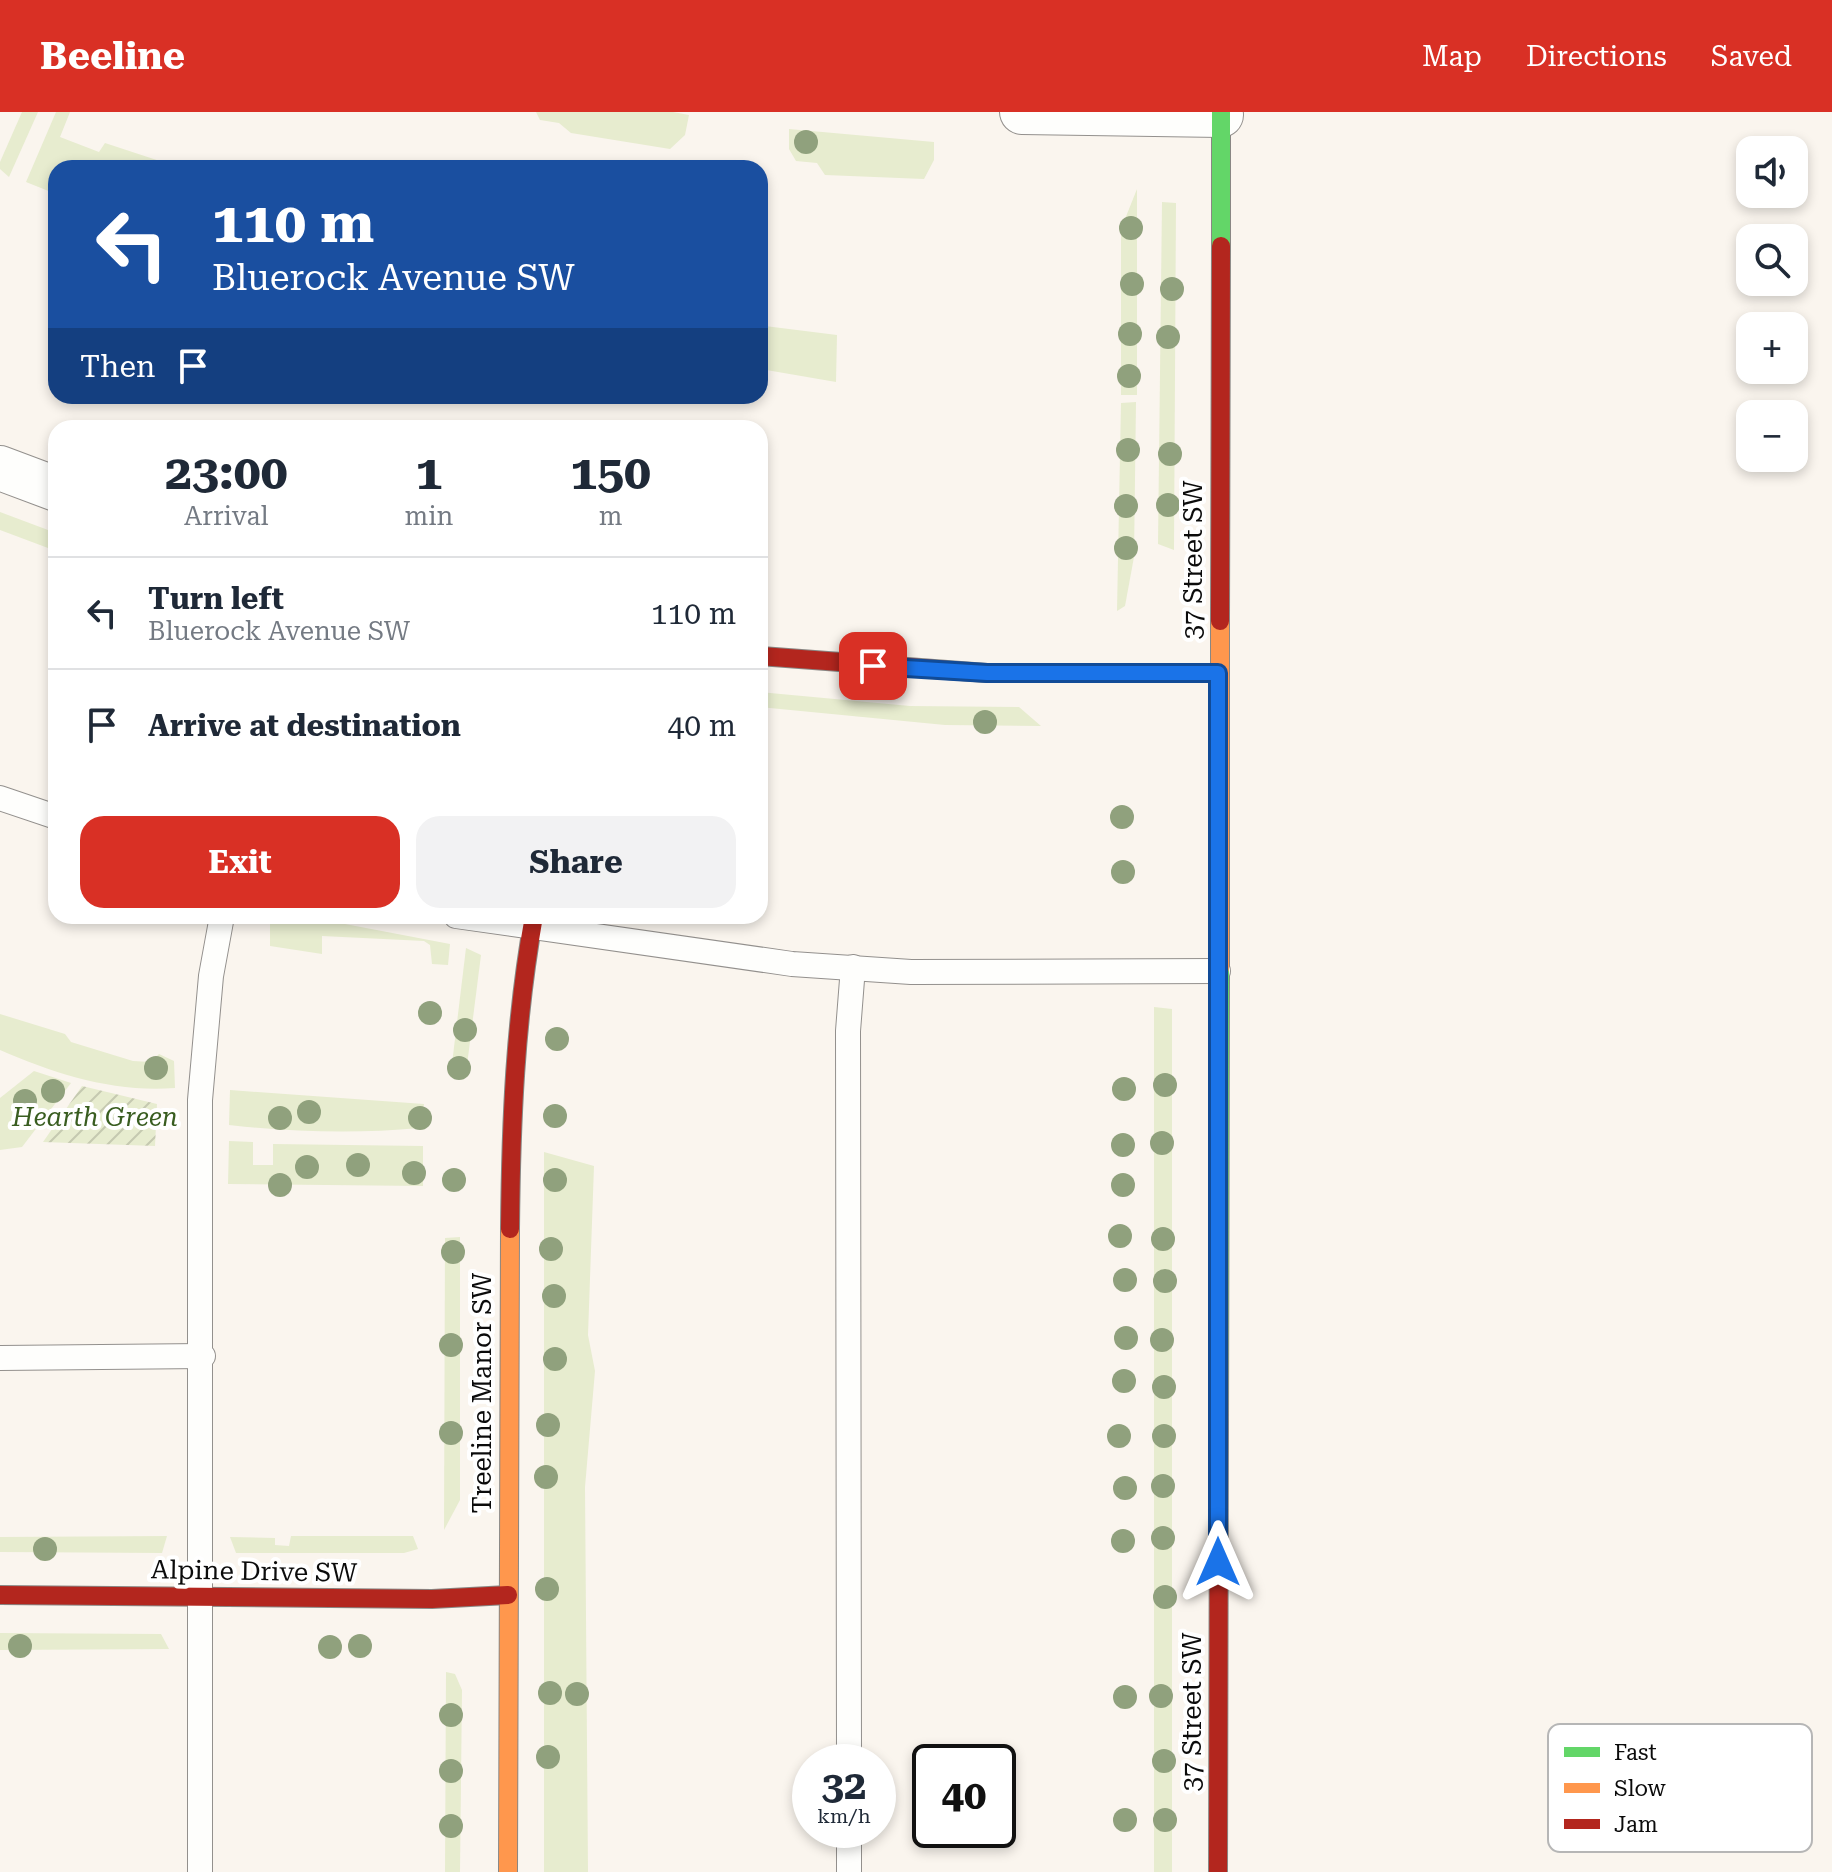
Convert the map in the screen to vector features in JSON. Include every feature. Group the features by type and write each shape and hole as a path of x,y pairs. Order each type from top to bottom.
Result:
{"street":[{"path":"1022,112 1221,113"},
{"name":"37 Street SW","path":"1218,1872 1221,113"},
{"path":"0,468 48,486"},
{"path":"768,657 987,673 1218,673"},
{"name":"Treeline Manor SW","path":"508,1872 511,1097 519,999 532,924"},
{"name":"Alpine Drive SW","path":"0,1595 432,1599 508,1595"}],"lane":[{"path":"0,798 48,814"},
{"path":"200,1872 203,1356 199,1231 202,1060 221,924"},
{"path":"550,924 770,962 911,972 1218,971"},
{"path":"849,1744 848,1031 853,967"},
{"path":"0,1358 203,1356"},
{"path":"849,1848 849,1872"}],"green space":[{"path":"22,112 38,112 9,177 0,169 0,162"},
{"path":"56,112 70,112 60,137 99,152 105,143 157,160 48,160 48,191 26,182"},
{"path":"536,112 673,112 689,115 685,135 670,149 571,133 559,123 540,120"},
{"path":"789,129 934,142 934,160 924,179 825,175 817,163 796,161 789,149"},
{"path":"1137,189 1137,395 1121,395 1121,229"},
{"path":"1162,202 1176,203 1174,550 1158,544"},
{"path":"768,326 837,335 836,382 768,370"},
{"path":"1136,402 1134,557 1125,606 1117,611 1121,403"},
{"path":"0,512 48,530 48,548 0,530"},
{"path":"768,693 910,706 1019,707 1041,726 945,725 768,708"},
{"path":"270,924 345,924 450,944 448,965 432,964 430,945 424,941 322,936 322,954 270,946"},
{"path":"466,948 481,955 466,1073 451,1072"},
{"path":"1154,1007 1172,1009 1172,1872 1154,1872"},
{"path":"0,1014 65,1034 71,1042 133,1061 151,1062 159,1054 174,1061 175,1088 108,1085 42,1067 0,1050"},
{"path":"34,1071 71,1083 22,1147 0,1150 0,1098"},
{"name":"Hearth Green","path":"82,1086 157,1104 155,1146 43,1142"},
{"name":"Hearth Green","path":"230,1090 424,1104 420,1128 348,1132 277,1129 229,1125"},
{"name":"Hearth Green","path":"229,1141 253,1142 253,1165 273,1165 273,1144 423,1146 423,1186 228,1184"},
{"path":"544,1152 594,1166 588,1335 595,1371 585,1487 588,1872 544,1872"},
{"path":"460,1237 460,1500 444,1530 445,1238"},
{"path":"167,1536 162,1553 0,1552 0,1537"},
{"path":"291,1536 413,1536 418,1549 404,1553 236,1553 230,1537 275,1538 275,1545 289,1546"},
{"path":"0,1633 161,1634 169,1649 0,1650"},
{"path":"446,1672 455,1674 462,1690 460,1872 445,1872"}],"traffic: fast":[{"path":"1221,112 1221,246"},
{"path":"1219,1428 1220,968"}],"traffic: slow":[{"path":"1220,621 1220,968"},
{"path":"508,1872 510,1229"}],"traffic: jam":[{"path":"1220,621 1221,246"},
{"path":"768,657 987,673 1218,673"},
{"path":"510,1229 515,1072 533,924"},
{"path":"1218,1872 1219,1428"},
{"path":"0,1595 432,1599 508,1595"}],"route":[{"path":"873,666 987,673 1218,673 1218,1562"}]}
